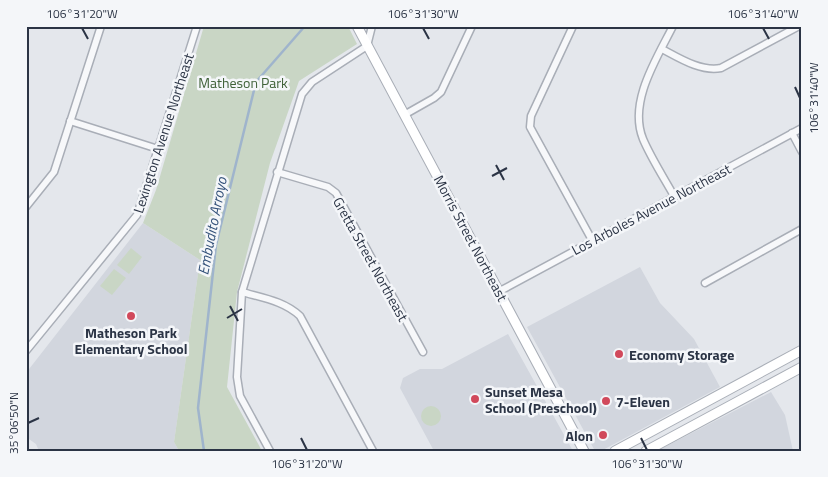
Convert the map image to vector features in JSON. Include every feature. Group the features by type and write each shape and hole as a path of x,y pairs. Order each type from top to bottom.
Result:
{"street":[{"path":"26,207 54,172 101,26"},
{"name":"Lexington Avenue Northeast","path":"26,351 137,216 197,26"},
{"name":"Morris Street Northeast","path":"357,26 584,451"},
{"path":"270,451 240,396 236,377 242,292 302,94 318,78 367,46 372,26"},
{"path":"404,115 441,92 472,26"},
{"path":"573,26 531,116 530,127 592,240"},
{"path":"672,26 641,95 639,119 642,138 674,196"},
{"path":"662,49 704,69 713,70 721,68 799,26"},
{"path":"70,121 158,150"},
{"name":"Los Arboles Avenue Northeast","path":"500,291 802,128"},
{"path":"792,133 802,152"},
{"name":"Gretta Street Northeast","path":"278,172 328,187 336,193 423,352"},
{"path":"705,283 802,229"},
{"path":"242,292 280,303 292,308 300,316 373,451"},
{"path":"615,451 802,350"},
{"path":"646,451 802,367"}],"shaded area":[{"name":"Matheson Park Elementary School","path":"143,223 200,260 174,442 179,451 39,451 36,444 26,437 26,373"},
{"path":"640,267 660,303 694,339 720,387 601,451 595,451 527,327"},
{"name":"Sunset Mesa School (Preschool)","path":"508,334 573,451 434,451 400,388 403,378 420,369 442,369"},
{"path":"771,392 785,415 793,451 657,451"}],"green space":[{"name":"Matheson Park","path":"204,26 348,26 357,44 299,81 270,163 237,292 227,387 262,451 179,451 174,442 200,260 143,223 156,190"},
{"path":"131,248 142,257 129,274 117,265"},
{"path":"114,269 126,278 112,295 100,286"},
{"path":"431,406 438,409 441,416 438,423 431,426 424,423 421,416 424,409"}],"waterway":[{"name":"Embudito Arroyo","path":"204,451 198,408 216,245 256,82 305,26"}],"place":[{"name":"Matheson Park Elementary School","path":"131,316"},
{"name":"Economy Storage","path":"619,354"},
{"name":"Sunset Mesa School (Preschool)","path":"475,399"},
{"name":"7-Eleven","path":"606,401"},
{"name":"Alon","path":"603,435"}]}
